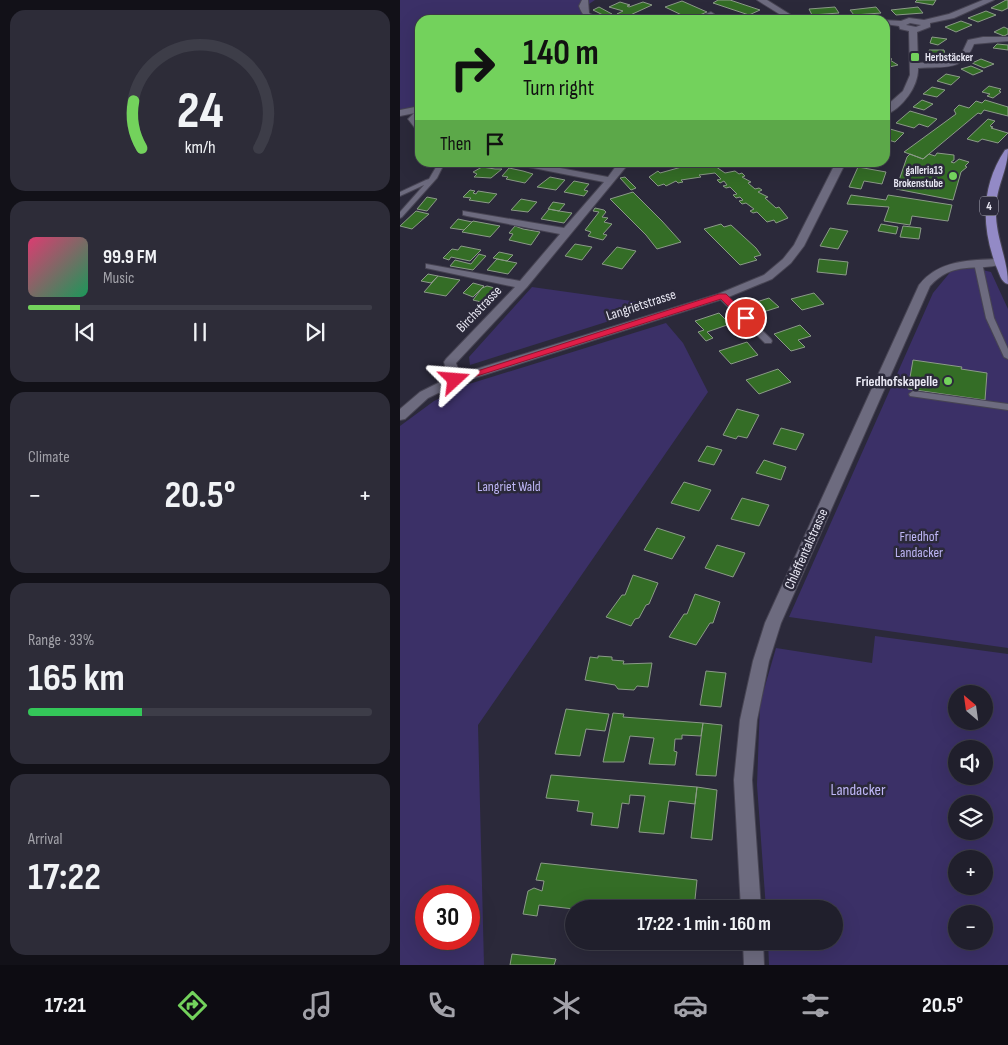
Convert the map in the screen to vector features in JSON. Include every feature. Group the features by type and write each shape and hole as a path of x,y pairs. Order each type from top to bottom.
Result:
{"main road":[{"name":"4","path":"1008,152 992,185 989,210 992,236 999,262 1008,281"}],"street":[{"path":"761,0 787,15"},
{"path":"890,23 902,24 909,20 924,22 950,16 990,0"},
{"path":"585,2 583,6 588,15"},
{"path":"902,24 906,28 913,30 926,27 924,22"},
{"path":"890,107 907,92 914,75 913,30"},
{"path":"915,66 956,64 965,56 971,42 982,39 1008,39"},
{"path":"400,113 415,110"},
{"path":"536,167 610,180"},
{"name":"Birchstrasse","path":"455,380 450,362 523,285 621,167"},
{"name":"Langrietstrasse","path":"400,416 424,395 455,380 722,296 768,276 787,262 799,246 839,167"},
{"path":"467,213 567,232"},
{"name":"Chlaffentalstrasse","path":"750,900 743,779 751,698 757,670 773,624 925,285 932,275 943,269 978,263 999,262"},
{"name":"Birchstrasse","path":"430,266 523,285"},
{"path":"753,950 754,965"}],"lane":[{"path":"415,115 411,119 415,124"},
{"path":"400,216 435,176 440,167"},
{"path":"400,194 435,176"},
{"path":"978,263 990,318 1008,357"},
{"path":"722,296 768,341"},
{"path":"913,394 1008,407"}],"green space":[{"path":"400,0 595,0 580,10 586,15 415,15 415,106 400,110"},
{"name":"Friedhof Landacker","path":"974,268 991,272 1008,309 1008,648 789,617 933,293 952,270"},
{"path":"532,287 660,305 470,365 469,357"},
{"name":"Langriet Wald","path":"666,323 683,343 708,392 478,725 484,965 400,965 400,426 434,401 469,384"},
{"name":"Landacker","path":"875,636 1008,654 1008,965 769,965 768,950 843,950 843,900 765,900 757,785 760,703 776,648 872,663"}],"building":[{"path":"718,0 730,0 760,10 749,15 713,3"},
{"path":"917,0 936,0 933,5 915,2"},
{"path":"1008,0 1008,8 1002,11 991,8"},
{"path":"682,1 707,12 700,15 682,15 665,7"},
{"path":"620,2 630,5 627,6 629,7 643,2 652,5 630,15 617,14 623,11 609,7"},
{"path":"599,7 612,14 603,15 593,10"},
{"path":"835,7 839,13 812,15 809,9"},
{"path":"876,7 881,13 854,15 850,10"},
{"path":"918,7 923,13 896,15 891,10"},
{"path":"986,11 996,15 978,22 968,18"},
{"path":"961,21 972,25 956,32 945,27"},
{"path":"1004,27 1008,29 1008,34 1004,36 994,32"},
{"path":"932,37 947,39 938,45 930,43"},
{"path":"997,44 1008,45 1008,50 993,48"},
{"path":"929,50 944,50 945,54 932,57"},
{"path":"981,59 994,64 984,68 972,63"},
{"path":"890,60 898,65 890,67"},
{"path":"971,66 983,71 973,75 961,69"},
{"path":"946,74 960,77 951,85 937,81"},
{"path":"989,86 1001,89 999,91 1001,92 993,98 987,96 990,94 982,92"},
{"path":"932,87 945,90 937,97 923,94"},
{"path":"922,100 933,104 924,110 913,107"},
{"path":"985,100 1008,107 1008,116 984,110 923,159 904,152 956,114 954,110 959,105 969,108 976,101 982,103"},
{"path":"910,111 937,119 928,127 919,124 914,128 896,123"},
{"path":"988,119 995,121 990,126 993,127 991,128 1008,133 998,143 982,139 978,142 967,139"},
{"path":"890,129 904,133 895,142 890,140"},
{"path":"937,153 954,155 954,160 951,162 954,163 959,159 969,162 965,166 967,167 961,172 953,200 896,189 907,157 910,154 923,159 929,154 935,156"},
{"path":"482,167 502,169 491,178 474,177 477,174 473,172"},
{"path":"682,167 716,167 725,173 735,171 739,174 742,173 745,176 742,177 751,182 748,183 755,189 759,188 762,190 758,192 768,197 765,198 776,208 779,207 788,218 776,223 774,220 767,222 757,212 753,213 750,211 754,209 746,203 742,204 739,201 743,200 733,195 737,194 730,187 726,188 723,186 727,185 724,181 720,183 717,180 721,179 715,173 681,180 683,182 678,183 676,181 666,186 664,184 658,186 649,177 658,171 660,173"},
{"path":"858,167 886,172 882,184 864,181 861,189 849,187"},
{"path":"509,168 533,174 525,183 506,179 508,177 502,176"},
{"path":"550,177 565,180 556,190 537,187"},
{"path":"625,177 636,188 631,190 620,178"},
{"path":"574,181 589,184 584,190 588,191 584,196 564,192"},
{"path":"470,190 475,191 473,193 476,194 478,191 497,194 489,203 469,200 471,198 463,197"},
{"path":"633,192 681,242 657,249 646,235 610,199"},
{"path":"851,195 886,200 888,195 952,205 948,221 912,216 910,225 884,221 889,207 847,204"},
{"path":"427,197 437,199 427,211 417,209"},
{"path":"521,199 537,202 528,212 511,210"},
{"path":"553,202 565,204 559,211 548,209"},
{"path":"595,208 604,210 606,212 602,217 608,218 604,222 612,224 603,234 607,235 603,240 588,236 591,232 585,230 599,212 593,211"},
{"path":"549,209 572,213 564,223 541,219"},
{"path":"416,211 429,214 412,229 400,226"},
{"path":"458,219 472,222 464,230 450,228"},
{"path":"473,221 500,226 490,237 462,232"},
{"path":"721,224 724,227 731,225 756,248 761,255 754,257 757,260 740,265 704,229"},
{"path":"881,224 898,227 896,234 878,231"},
{"path":"515,226 540,232 531,245 509,240 513,234 509,233"},
{"path":"903,226 921,228 919,239 900,237"},
{"path":"830,228 848,231 838,249 820,246"},
{"path":"575,244 592,247 582,260 565,256"},
{"path":"461,246 481,250 470,261 451,257 449,260 443,258 452,249 458,250"},
{"path":"617,247 636,251 622,269 602,264"},
{"path":"499,252 513,255 507,261 493,258"},
{"path":"479,254 486,256 473,270 450,266 455,260 471,264"},
{"path":"497,259 517,263 508,274 487,270"},
{"path":"819,259 848,262 846,275 817,272"},
{"path":"428,274 438,276 431,283 421,281"},
{"path":"438,276 460,280 446,296 424,292"},
{"path":"473,283 484,286 473,297 463,293"},
{"path":"487,286 503,290 489,304 473,300 482,288"},
{"path":"814,293 824,304 802,310 791,299"},
{"path":"769,298 779,307 757,314 747,305"},
{"path":"719,313 730,324 707,332 713,338 706,341 698,332 704,330 695,321"},
{"path":"800,325 811,336 798,340 805,347 791,351 774,334"},
{"path":"747,342 758,355 731,364 719,351"},
{"name":"Friedhofskapelle","path":"913,360 962,367 961,369 987,373 985,400 908,389"},
{"path":"778,369 791,382 759,394 746,380"},
{"path":"737,409 759,415 747,438 738,436 736,439 723,435"},
{"path":"781,428 804,434 796,450 773,444"},
{"path":"707,446 722,450 714,465 698,461"},
{"path":"764,460 786,467 781,480 756,473"},
{"path":"684,482 711,490 699,511 671,503"},
{"path":"742,498 769,505 759,526 731,519"},
{"path":"657,528 685,537 672,559 644,550"},
{"path":"717,545 745,553 733,577 705,568"},
{"path":"633,575 658,583 649,604 646,605 639,618 635,619 631,626 606,617 622,595 625,595"},
{"path":"695,594 720,602 713,623 710,623 696,645 669,637 684,614 687,614"},
{"path":"598,656 612,657 612,660 624,661 623,664 652,663 648,687 637,686 634,690 618,689 615,685 585,680 590,657 598,658"},
{"path":"706,671 726,673 721,707 700,705"},
{"path":"566,709 609,714 605,731 586,729 580,756 555,754"},
{"path":"613,713 624,714 623,717 703,723 701,736 682,735 682,739 675,739 674,751 677,752 675,765 649,764 654,738 630,736 624,762 603,762"},
{"path":"703,723 722,725 716,776 696,775"},
{"path":"551,775 697,787 695,804 669,801 664,834 639,832 645,796 630,795 629,804 622,803 618,828 591,825 593,813 577,811 579,801 546,798"},
{"path":"697,787 717,790 712,840 691,838"},
{"path":"541,863 697,880 695,900 565,900 565,908 539,905 537,916 523,914 528,891 534,888 542,891 544,881 536,880"},
{"path":"512,954 556,959 554,965 510,965"}],"place":[{"name":"Herbstäcker","path":"915,57"},
{"name":"galleria13 Brokenstube","path":"953,176"},
{"name":"Friedhofskapelle","path":"948,381"}],"route":[{"path":"455,380 722,296 746,318"}]}
